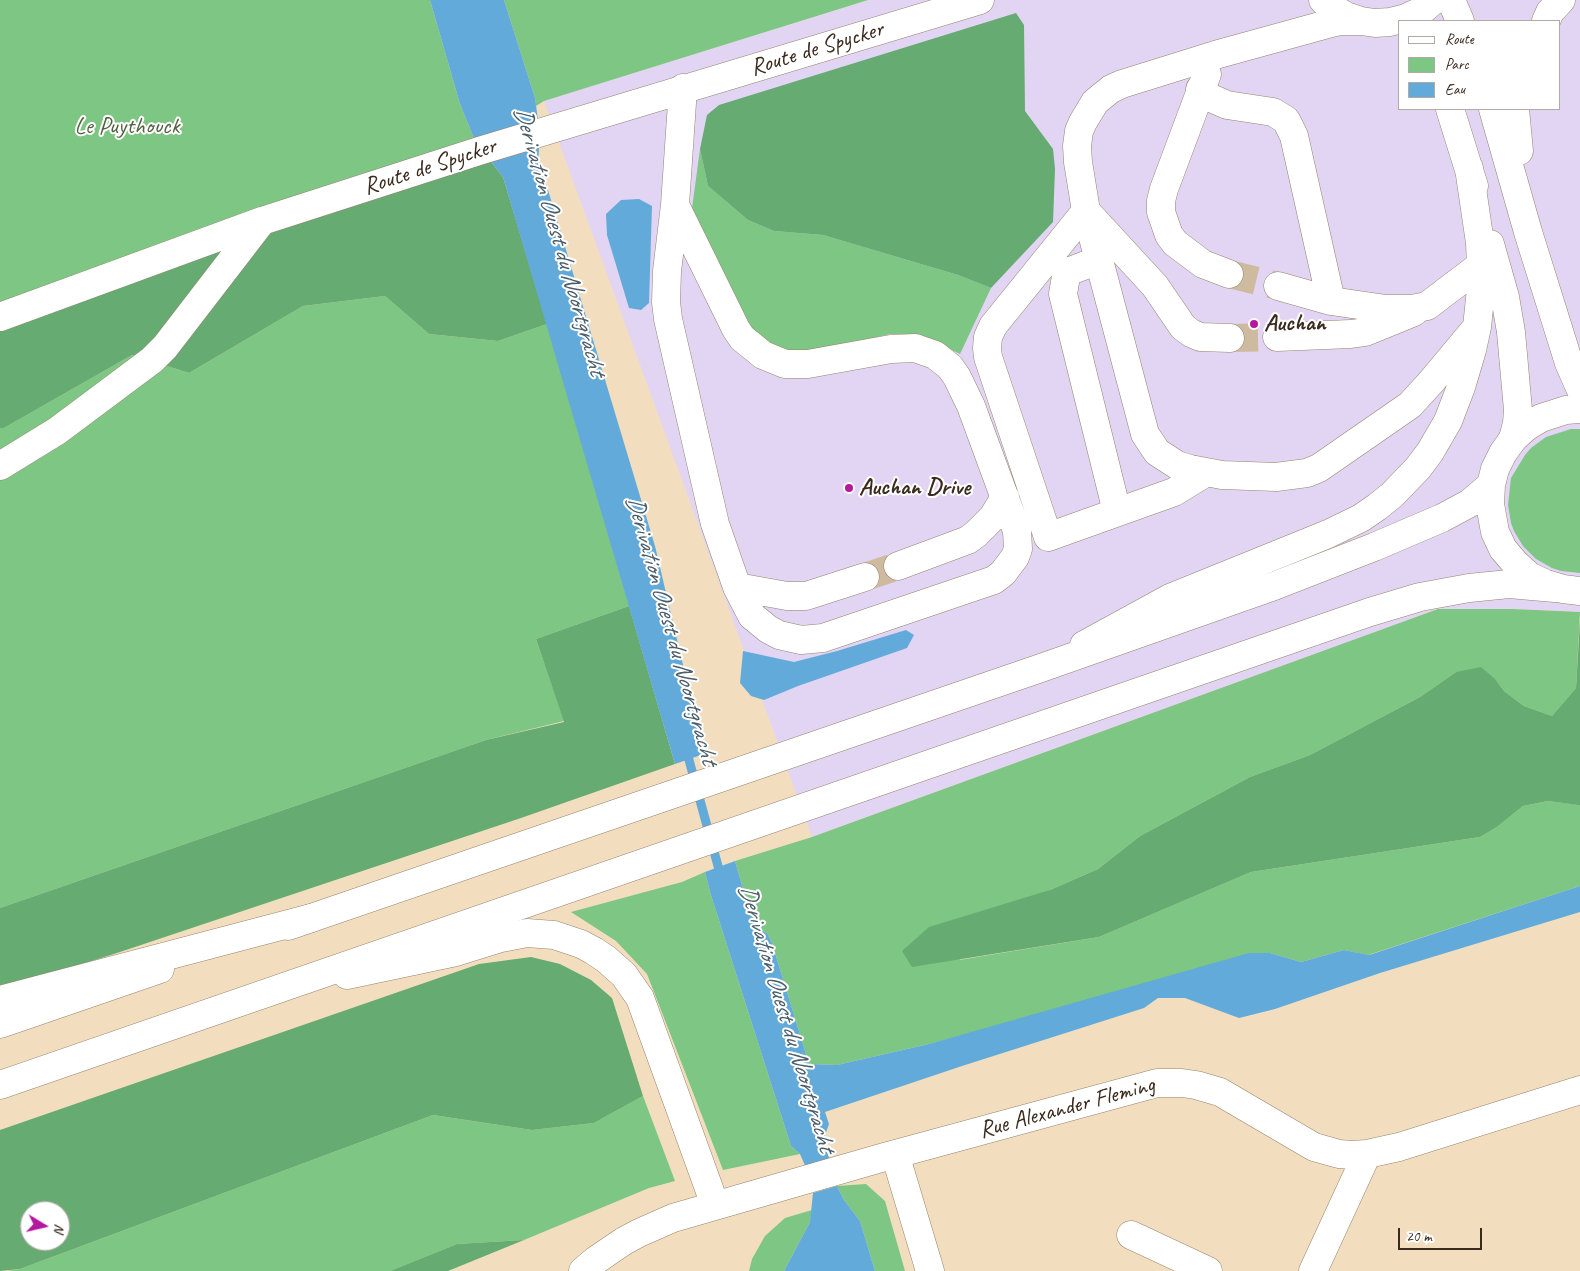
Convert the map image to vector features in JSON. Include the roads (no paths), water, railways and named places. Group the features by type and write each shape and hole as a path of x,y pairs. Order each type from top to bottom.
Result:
{"main road":[{"name":"Route de Spycker","path":"0,317 262,222 479,151 980,0"},
{"path":"1323,0 1339,12 1381,26"},
{"path":"1434,0 1414,15 1381,26 1340,21 1215,55 1111,89 1095,102 1083,122 1079,132 1078,162 1086,211 1145,434 1157,452 1165,459 1177,465 1204,473 1276,477 1307,473 1319,468 1410,405 1477,327"},
{"path":"1452,0 1460,20"},
{"path":"1546,20 1550,12 1561,0"},
{"path":"1215,55 1200,89 1164,189 1161,212 1169,235 1175,244 1203,264 1229,274"},
{"path":"675,205 736,329 742,338 763,355 785,364 808,364 891,349 914,348 935,355 950,368 957,377 971,406 1018,531 1018,549 1015,557 1003,573 994,580 823,638 810,640 791,638 768,629 752,616 737,587 715,524 668,320 665,288 675,205 683,88"},
{"path":"1200,89 1211,98 1227,105 1273,112 1286,120 1294,136 1331,301"},
{"path":"1450,110 1469,168 1502,284 1509,316 1518,410 1513,438"},
{"path":"1494,110 1528,232 1569,363 1580,388"},
{"path":"1515,110 1528,232"},
{"path":"1041,668 1170,598 1328,534 1361,518 1377,507 1418,468 1448,421 1461,387 1477,327 1481,298 1482,265 1469,168"},
{"path":"1086,211 1155,286 1183,327 1200,337 1230,338"},
{"path":"1086,211 993,326 987,348 988,357 1048,537 1174,492 1204,473"},
{"path":"0,466 57,431 152,360 165,347 262,222"},
{"path":"1099,260 1070,271 1066,276 1063,294 1117,512"},
{"path":"1277,337 1351,334 1379,328 1427,306 1482,265"},
{"path":"1278,286 1331,301 1386,308 1412,309 1427,306"},
{"path":"1567,590 1529,576 1503,549 1492,523 1491,485 1498,460 1513,438 1541,418 1566,410 1580,409"},
{"path":"0,1024 764,764 1242,597 1423,527 1464,507 1491,485"},
{"path":"898,566 968,540 993,517 1005,497"},
{"path":"737,587 787,596 806,596 865,577"},
{"path":"0,1085 1394,604 1444,592 1493,585 1567,590"},
{"path":"0,1000 311,918"},
{"path":"272,991 456,952 501,938 526,934 554,935 581,944 616,967 640,998 715,1205"},
{"name":"Rue Alexander Fleming","path":"583,1271 611,1249 639,1233 673,1218 841,1169 1145,1086 1182,1082 1208,1087 1230,1096 1314,1147 1339,1154 1367,1154 1399,1147 1580,1090"},
{"path":"895,1154 930,1271"},
{"path":"1313,1271 1367,1154"},
{"path":"1131,1235 1208,1271"}],"water":[{"path":"430,0 504,0 535,98 540,135 538,163 545,180 655,546 704,754 675,764 503,177 475,141 460,104"},
{"path":"639,199 652,206 649,303 641,310 629,308 607,235 606,214 621,200"},
{"path":"906,630 914,635 907,648 798,686 764,700 751,696 740,683 743,651 794,662"},
{"path":"735,861 754,927 767,933 772,943 809,1064 837,1065 929,1044 1249,953 1270,953 1301,962 1344,950 1369,955 1580,886 1580,912 1380,973 1275,1009 1239,1018 1185,998 1158,998 1144,1008 825,1112 829,1124 823,1141 831,1163 807,1170 800,1154 791,1146 705,872"},
{"path":"837,1186 844,1200 860,1221 875,1271 784,1271 810,1222 813,1193"}],"waterway":[{"name":"Derivation Ouest du Noortgracht","path":"686,749 721,877"}],"tunnel":[{"path":"1229,274 1278,286"},
{"path":"1230,338 1277,337"},
{"path":"865,577 898,566"}],"place":[{"name":"Auchan","path":"1254,324"},
{"name":"Auchan Drive","path":"849,488"}],"park label":[{"name":"Le Puythouck","path":"127,127"}]}
